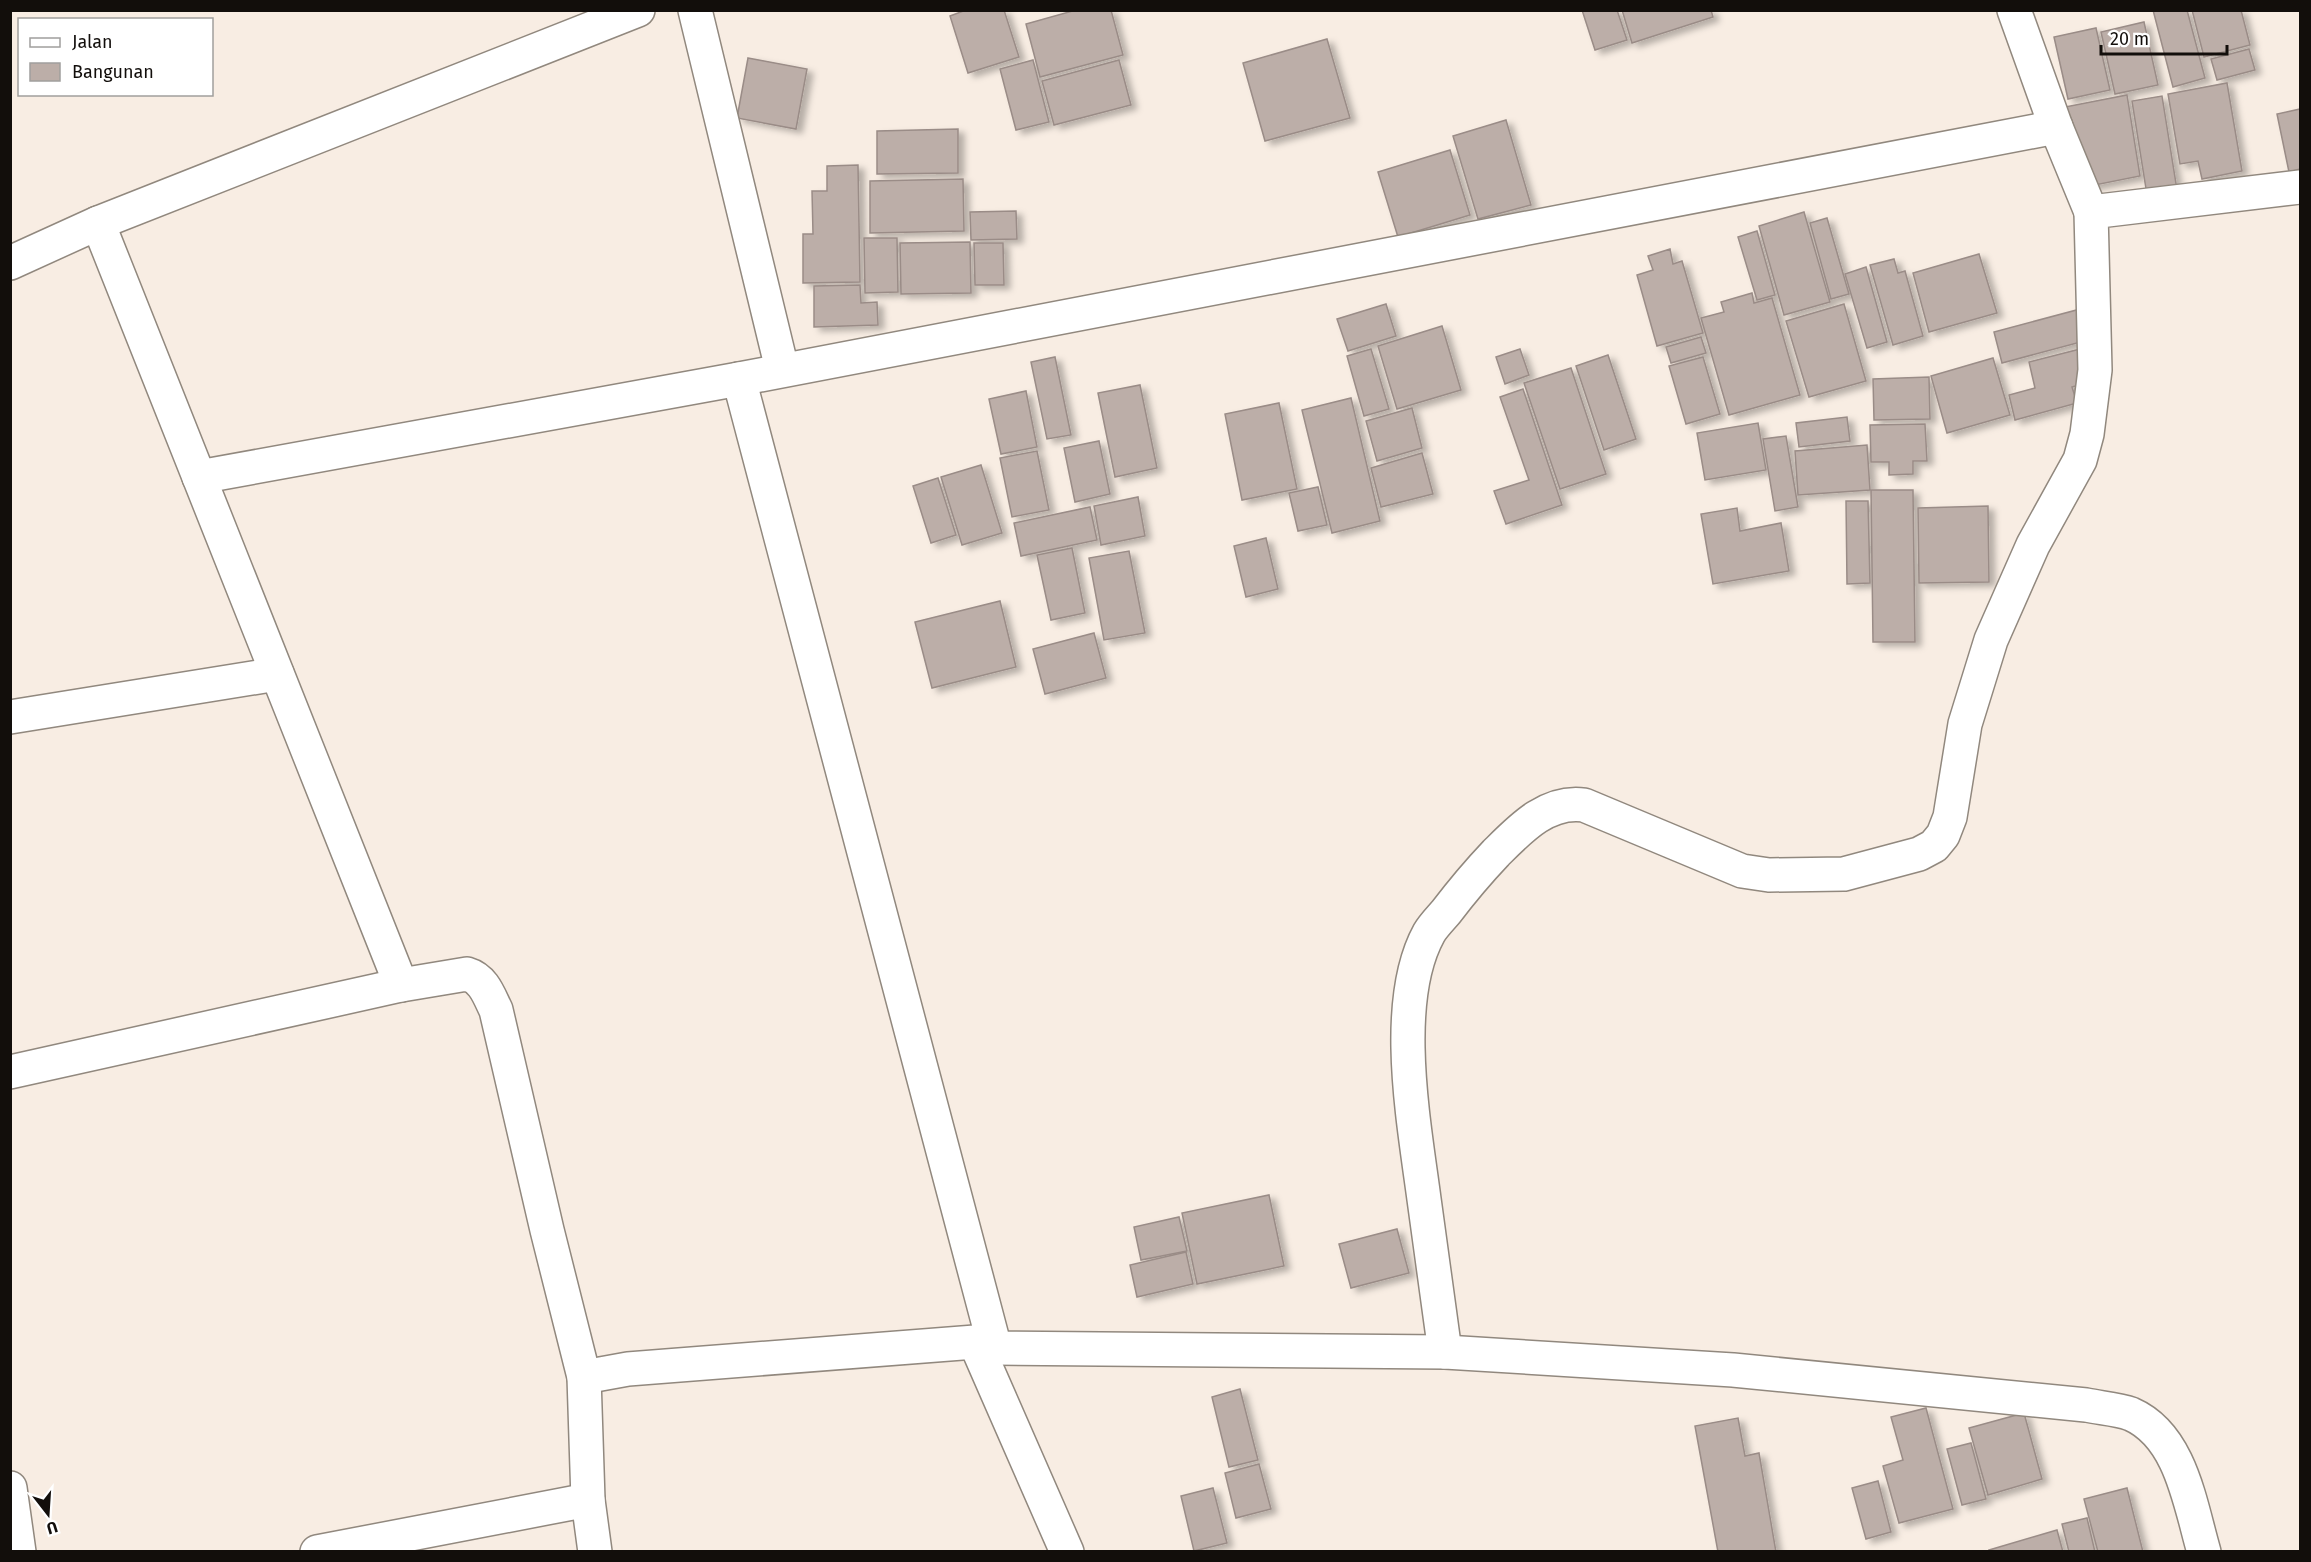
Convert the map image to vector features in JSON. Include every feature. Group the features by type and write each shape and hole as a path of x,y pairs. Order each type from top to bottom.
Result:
{"street":[{"path":"10,262 104,239 638,10"},
{"path":"695,10 782,369"},
{"path":"1445,1352 1414,1123 1408,1052 1411,992 1417,963 1429,933 1468,883 1521,827 1552,809 1566,805 1584,805 1742,871 1769,875 1844,874 1908,858 1934,846 1943,835 1950,817 1965,724 1991,640 2033,545 2080,460 2088,434 2096,369 2091,212 2056,127 2014,10"},
{"path":"199,477 739,379 2056,127"},
{"path":"2091,212 2301,187"},
{"path":"104,239 401,985"},
{"path":"739,379 985,1345 1066,1551"},
{"path":"10,717 278,674"},
{"path":"10,1072 401,985 467,974 475,976 483,984 496,1010 552,1252 584,1377 588,1500 595,1551"},
{"path":"584,1377 628,1369 985,1345 1445,1352 1732,1370 2086,1405 2129,1413 2150,1425 2165,1440 2183,1481 2204,1551"},
{"path":"10,1488 19,1551"},
{"path":"316,1551 588,1500"}],"building":[{"path":"966,10 1004,10 1019,57 968,73 950,16"},
{"path":"1076,10 1111,10 1123,55 1040,77 1026,24"},
{"path":"1582,10 1617,10 1627,40 1595,50"},
{"path":"1622,10 1711,10 1713,17 1632,43"},
{"path":"2153,10 2187,10 2205,78 2173,87"},
{"path":"2192,10 2241,10 2250,45 2204,57"},
{"path":"2144,22 2158,85 2115,94 2101,32"},
{"path":"2096,28 2110,90 2068,99 2054,37"},
{"path":"1327,39 1350,118 1265,141 1243,63"},
{"path":"2249,49 2255,70 2217,80 2211,59"},
{"path":"748,58 807,69 796,129 737,118"},
{"path":"1033,60 1049,122 1016,130 1000,69"},
{"path":"1119,60 1131,105 1054,125 1042,81"},
{"path":"2227,83 2242,171 2202,179 2198,161 2180,164 2168,94"},
{"path":"2127,95 2140,176 2090,186 2065,107"},
{"path":"2162,96 2177,190 2147,195 2132,101"},
{"path":"2300,109 2300,169 2289,172 2277,114"},
{"path":"1506,120 1531,205 1478,219 1453,136"},
{"path":"958,129 958,173 877,174 877,131"},
{"path":"1450,150 1470,215 1398,237 1378,172"},
{"path":"858,165 860,282 803,283 803,234 813,234 812,191 827,191 827,166"},
{"path":"963,179 964,231 870,233 870,181"},
{"path":"1016,211 1017,239 971,240 970,212"},
{"path":"1804,212 1830,302 1784,315 1759,226"},
{"path":"1827,218 1849,294 1831,299 1810,223"},
{"path":"1757,231 1775,295 1757,300 1738,237"},
{"path":"864,238 897,238 898,292 865,293"},
{"path":"970,242 971,293 901,294 900,243"},
{"path":"974,243 1003,243 1004,285 975,285"},
{"path":"1670,249 1673,264 1682,261 1703,333 1657,346 1637,275 1653,270 1648,256"},
{"path":"1979,254 1997,313 1929,332 1913,273"},
{"path":"1894,259 1898,273 1905,271 1923,336 1893,345 1870,265"},
{"path":"1866,267 1887,342 1867,348 1845,274"},
{"path":"860,285 861,303 877,302 878,325 814,327 814,286"},
{"path":"1752,293 1754,303 1772,298 1800,395 1729,415 1701,318 1724,312 1721,302"},
{"path":"1386,304 1396,336 1348,351 1337,319"},
{"path":"1844,304 1866,381 1809,397 1786,321"},
{"path":"2084,308 2092,339 2002,363 1994,332"},
{"path":"1442,326 1461,390 1397,409 1378,346"},
{"path":"1701,337 1706,353 1671,363 1666,347"},
{"path":"2084,348 2093,381 2072,387 2077,403 2015,420 2009,395 2035,388 2029,362"},
{"path":"1371,349 1389,409 1364,416 1347,356"},
{"path":"1520,349 1529,375 1505,384 1496,357"},
{"path":"1608,355 1636,439 1604,450 1576,366"},
{"path":"1055,357 1071,435 1047,439 1031,362"},
{"path":"1703,357 1720,414 1686,424 1669,366"},
{"path":"1993,358 2010,415 1947,433 1931,376"},
{"path":"1571,368 1606,474 1560,489 1524,383"},
{"path":"1929,377 1930,419 1874,420 1873,379"},
{"path":"1140,385 1157,468 1115,477 1098,393"},
{"path":"1523,389 1562,505 1506,524 1494,491 1529,480 1500,397"},
{"path":"1026,391 1037,447 1001,454 989,399"},
{"path":"1351,398 1380,521 1332,533 1302,410"},
{"path":"1279,403 1297,489 1242,500 1225,414"},
{"path":"1412,408 1422,448 1377,461 1366,421"},
{"path":"1847,417 1850,441 1799,447 1796,423"},
{"path":"1758,423 1766,470 1705,480 1697,433"},
{"path":"1925,424 1927,461 1913,461 1913,474 1889,475 1889,462 1871,462 1870,425"},
{"path":"1786,436 1798,507 1775,511 1763,439"},
{"path":"1099,441 1110,494 1075,502 1064,448"},
{"path":"1867,445 1870,490 1798,495 1795,451"},
{"path":"1037,451 1049,510 1012,517 1000,458"},
{"path":"1422,453 1433,494 1381,507 1371,468"},
{"path":"981,465 1002,533 962,545 941,477"},
{"path":"938,478 956,535 931,543 913,486"},
{"path":"1318,487 1327,525 1298,531 1289,493"},
{"path":"1871,490 1913,490 1915,642 1873,642"},
{"path":"1138,497 1145,536 1101,545 1094,506"},
{"path":"1846,501 1868,501 1870,583 1847,584"},
{"path":"1988,506 1989,582 1919,583 1918,508"},
{"path":"1090,507 1097,540 1021,556 1014,523"},
{"path":"1737,508 1740,531 1781,523 1789,571 1713,584 1701,514"},
{"path":"1266,538 1278,589 1246,597 1234,546"},
{"path":"1072,548 1085,613 1051,620 1037,555"},
{"path":"1129,551 1145,633 1104,640 1089,558"},
{"path":"1000,601 1016,667 932,688 915,622"},
{"path":"1094,633 1106,678 1045,694 1033,649"},
{"path":"1269,1195 1284,1266 1197,1284 1182,1213"},
{"path":"1179,1217 1187,1251 1141,1260 1134,1227"},
{"path":"1397,1229 1409,1273 1351,1288 1339,1244"},
{"path":"1186,1252 1193,1284 1137,1297 1130,1265"},
{"path":"1240,1389 1258,1460 1229,1467 1212,1397"},
{"path":"1926,1408 1953,1509 1899,1523 1883,1466 1903,1460 1891,1417"},
{"path":"2024,1413 2042,1479 1988,1495 1969,1428"},
{"path":"1738,1418 1745,1456 1759,1453 1776,1552 1718,1552 1695,1426"},
{"path":"1971,1443 1986,1499 1962,1505 1947,1449"},
{"path":"1259,1464 1271,1509 1236,1518 1225,1473"},
{"path":"1878,1481 1891,1532 1866,1539 1852,1488"},
{"path":"1213,1488 1227,1543 1194,1551 1181,1496"},
{"path":"2127,1488 2143,1552 2098,1552 2084,1499"},
{"path":"2087,1518 2095,1552 2069,1552 2062,1524"},
{"path":"2057,1530 2063,1552 1990,1552 1989,1550"}]}
